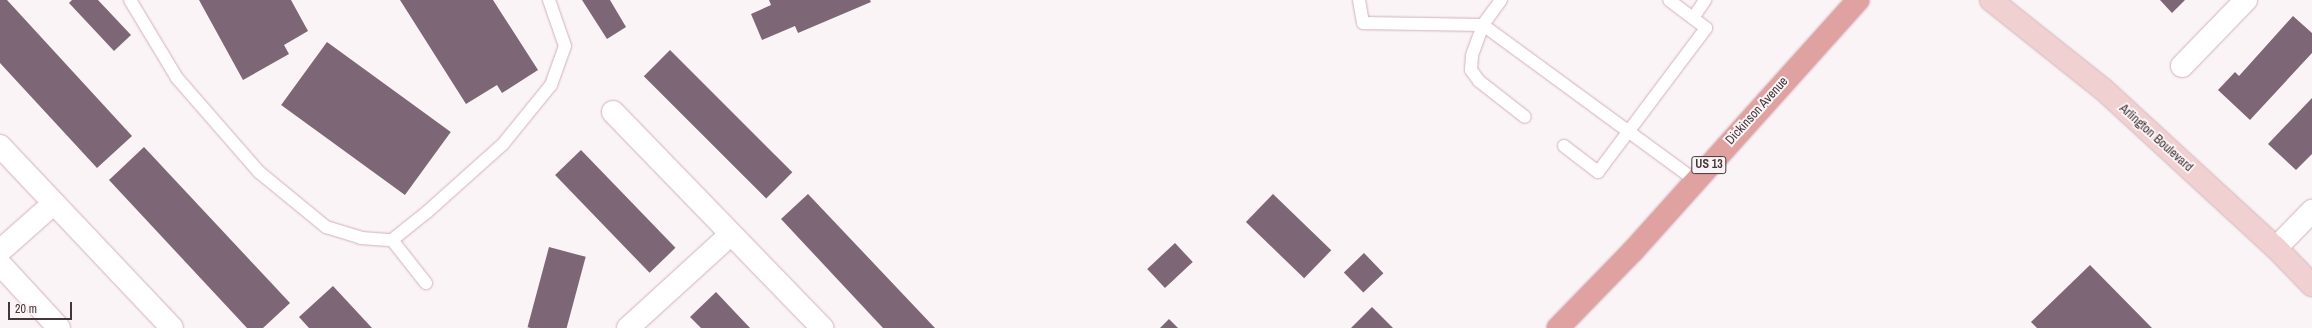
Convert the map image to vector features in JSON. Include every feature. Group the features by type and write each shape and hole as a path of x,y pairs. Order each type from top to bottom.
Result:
{"main road":[{"name":"Dickinson Avenue","path":"1558,328 1633,250 1858,0"},
{"name":"Arlington Boulevard","path":"1991,0 2103,89 2276,248 2312,285"}],"street":[{"path":"2182,66 2246,0"},
{"path":"613,112 822,328"},
{"path":"0,146 172,328"},
{"path":"0,251 54,203"},
{"path":"2276,248 2312,211"},
{"path":"628,328 731,234"},
{"path":"0,264 59,328"}],"lane":[{"path":"130,0 177,78 259,172 326,227 361,238 392,240 503,144 551,85 565,46 549,0"},
{"path":"1359,0 1363,23 1483,24 1695,180"},
{"path":"1501,0 1483,24 1472,56 1471,70 1479,81 1525,117"},
{"path":"1564,146 1598,172 1706,28 1670,0"},
{"path":"1693,18 1705,0"},
{"path":"392,240 426,283"}],"building":[{"path":"0,0 7,0 132,136 97,168 0,63"},
{"path":"72,0 98,0 131,35 114,51 69,3"},
{"path":"199,0 291,0 308,31 284,45 289,54 243,80"},
{"path":"400,0 493,0 538,70 502,93 497,85 466,104"},
{"path":"582,0 610,0 626,27 607,39"},
{"path":"769,0 870,0 871,2 798,33 795,26 762,40 751,14 771,5"},
{"path":"2160,0 2185,0 2172,13"},
{"path":"2293,16 2312,33 2312,53 2250,120 2218,90 2235,72 2239,76"},
{"path":"327,42 451,132 405,195 281,105"},
{"path":"670,50 792,172 766,198 644,76"},
{"path":"2312,98 2312,154 2296,170 2268,144"},
{"path":"144,147 290,303 263,328 247,328 109,180"},
{"path":"581,150 675,248 650,273 555,175"},
{"path":"808,194 935,328 883,328 781,219"},
{"path":"1273,194 1331,250 1304,278 1246,222"},
{"path":"1175,243 1193,262 1165,288 1147,269"},
{"path":"549,247 586,257 567,328 528,327"},
{"path":"1364,253 1383,273 1363,293 1344,272"},
{"path":"2090,265 2152,328 2037,328 2031,322"},
{"path":"333,286 372,328 309,328 299,317"},
{"path":"716,292 750,328 701,328 690,317"},
{"path":"1372,307 1393,328 1351,328"},
{"path":"1169,319 1178,328 1160,328"}]}
